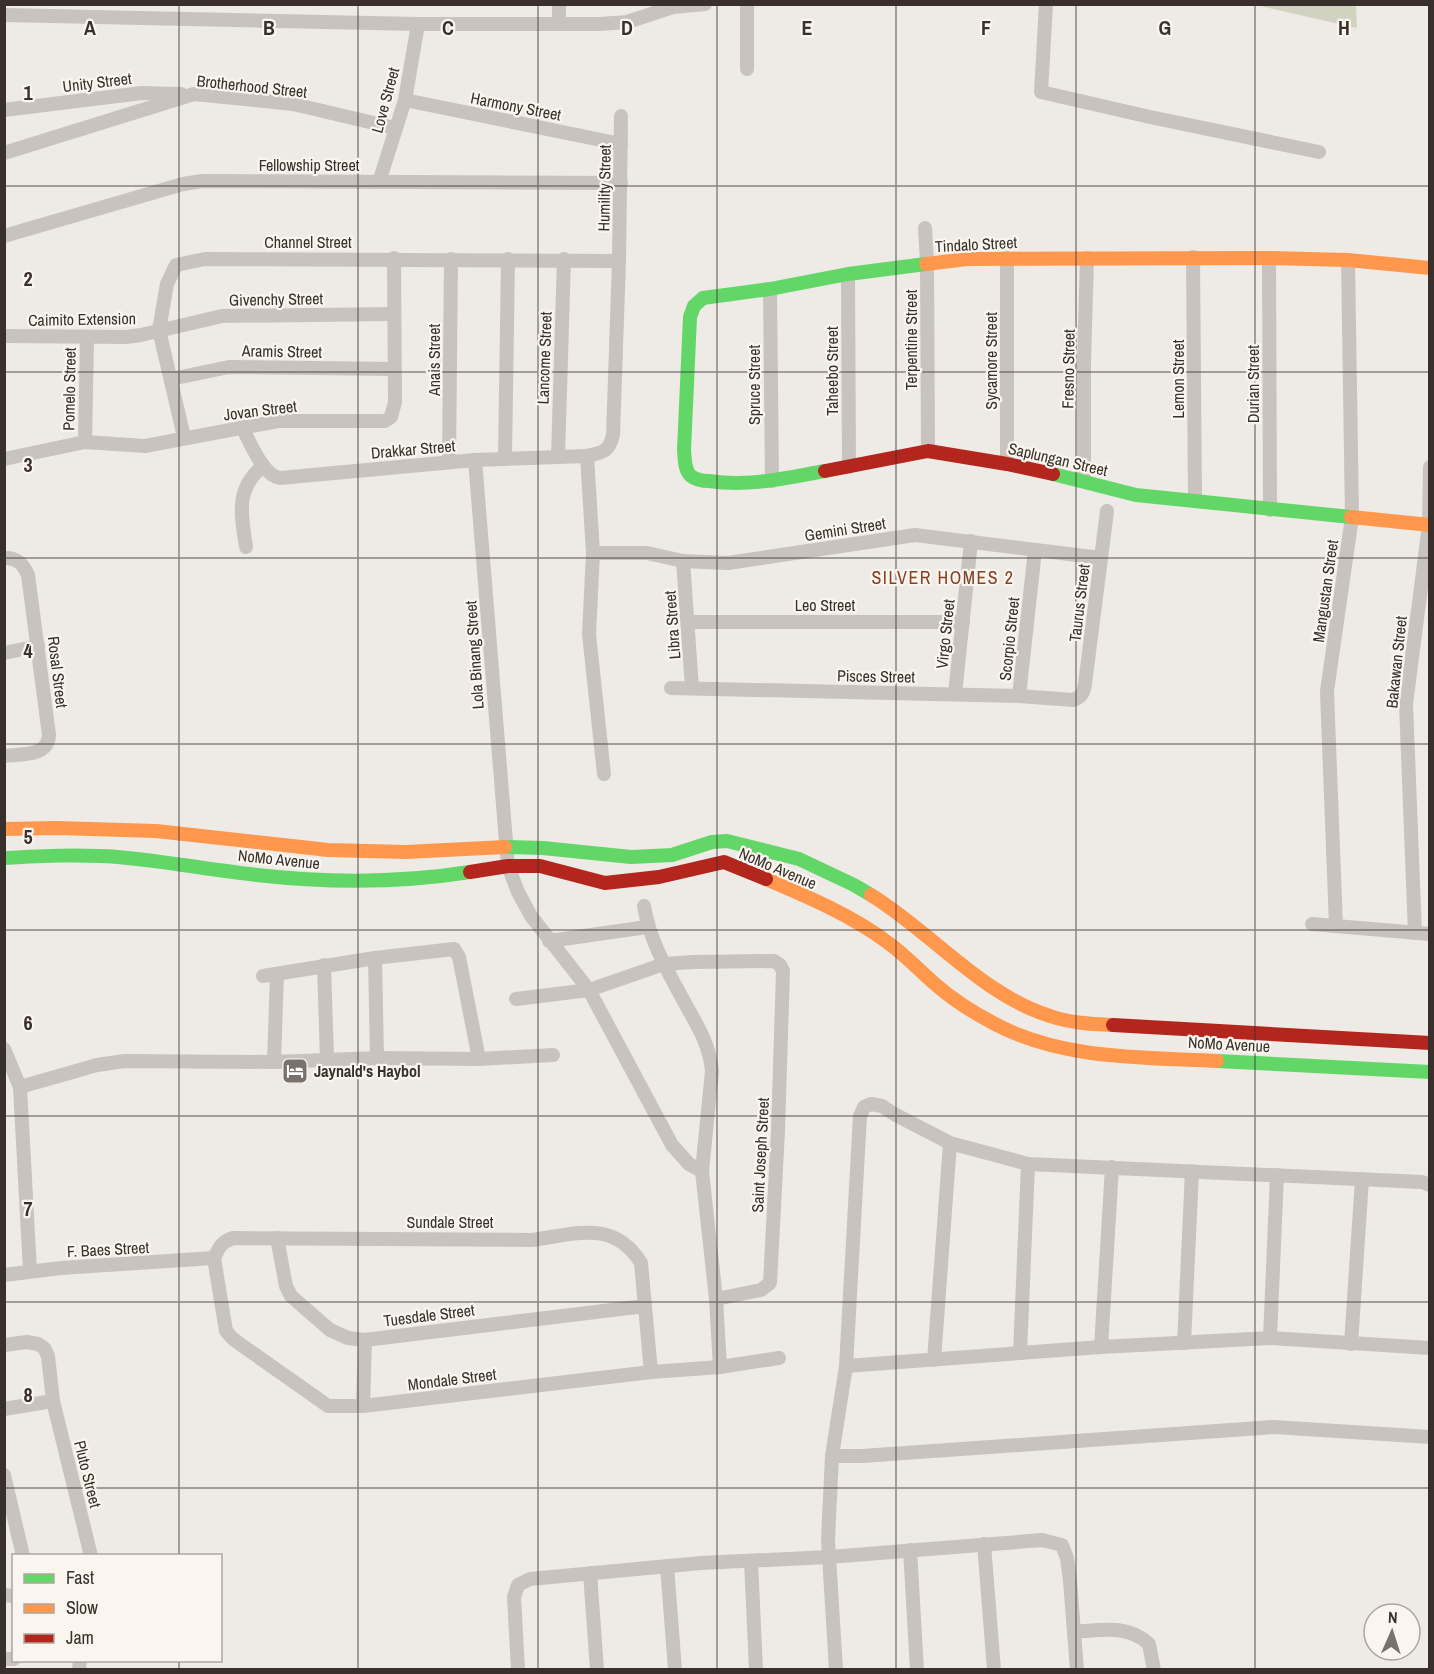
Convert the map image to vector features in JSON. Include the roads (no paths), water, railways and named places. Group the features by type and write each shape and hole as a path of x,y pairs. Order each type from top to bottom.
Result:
{"main road":[{"name":"Tindalo Street","path":"686,469 684,450 692,308 696,302 704,298 770,289 848,274 967,259 1269,258 1348,260 1430,268"},
{"name":"Saplungan Street","path":"686,469 699,480 734,485 772,481 928,451 1007,464 1136,495 1429,525"},
{"name":"NoMo Avenue","path":"4,829 156,831 328,850 406,852 507,847 543,848 590,855 647,858 672,855 712,842 727,841 799,859 854,885 887,905 957,961 1011,999 1048,1016 1076,1023 1430,1043"},
{"name":"NoMo Avenue","path":"4,858 58,855 117,857 327,880 403,880 508,866 540,866 605,883 674,874 724,862 790,889 868,928 889,943 937,986 969,1009 997,1025 1039,1042 1070,1050 1113,1055 1430,1072"}],"street":[{"path":"241,19 248,4"},
{"path":"559,4 559,24"},
{"path":"4,15 34,10 132,10 241,19 418,24 599,24 627,22 673,7 705,4"},
{"path":"747,4 747,69"},
{"path":"1046,4 1041,92 1319,152"},
{"name":"Love Street","path":"379,182 405,100 418,24"},
{"name":"Unity Street","path":"4,110 142,93 194,94"},
{"name":"Brotherhood Street","path":"4,153 194,94 293,104 395,128"},
{"name":"Harmony Street","path":"405,100 621,144"},
{"name":"Humility Street","path":"619,261 621,116"},
{"name":"Fellowship Street","path":"4,236 183,184 202,181 621,183"},
{"name":"Terpentine Street","path":"925,228 928,451"},
{"name":"Lemon Street","path":"1193,257 1195,501"},
{"path":"394,258 394,369"},
{"name":"Channel Street","path":"184,437 159,330 166,284 176,266 205,259 394,258 619,261"},
{"name":"Sycamore Street","path":"1007,258 1007,464"},
{"name":"Fresno Street","path":"1084,481 1087,258"},
{"name":"Durian Street","path":"1269,258 1270,510"},
{"name":"Anais Street","path":"449,462 451,259"},
{"path":"505,458 508,259"},
{"name":"Lancome Street","path":"558,457 564,260"},
{"name":"Mangustan Street","path":"1336,926 1327,691 1352,517 1348,260"},
{"name":"Drakkar Street","path":"263,466 275,478 280,478 475,460 587,456 604,452 611,444 613,435 619,261"},
{"name":"Taheebo Street","path":"848,274 849,467"},
{"name":"Spruce Street","path":"770,289 772,481"},
{"name":"Givenchy Street","path":"159,330 222,316 394,314"},
{"name":"Caimito Extension","path":"4,336 133,336 159,330"},
{"name":"Pomelo Street","path":"85,442 87,337"},
{"name":"Aramis Street","path":"171,379 229,367 394,369"},
{"name":"Jovan Street","path":"4,459 85,442 145,446 278,421 385,421 394,411 394,369"},
{"path":"242,427 263,466 251,477 243,491 242,516 246,547"},
{"path":"587,456 593,553 589,634 604,774"},
{"name":"Lola Binang Street","path":"475,460 508,866 531,916 589,990 672,1145 689,1164 702,1171"},
{"name":"Bakawan Street","path":"1422,934 1406,704 1429,525 1430,467"},
{"name":"Taurus Street","path":"1080,698 1084,692 1107,511"},
{"name":"Gemini Street","path":"593,553 647,553 683,561 728,563 915,535 1101,558"},
{"name":"Virgo Street","path":"956,694 971,541"},
{"name":"Scorpio Street","path":"1019,696 1035,550"},
{"name":"Rosal Street","path":"4,756 38,752 49,742 28,575 25,567 11,559"},
{"name":"Libra Street","path":"683,561 692,688"},
{"name":"Leo Street","path":"688,621 963,622"},
{"path":"4,653 38,646"},
{"name":"Pisces Street","path":"670,688 956,694 1065,700 1080,698"},
{"path":"644,906 647,927 711,1055 712,1071 702,1171 716,1299 720,1367"},
{"path":"1312,924 1422,934"},
{"path":"549,941 647,927"},
{"path":"274,1062 270,975 324,965 454,949 459,957 479,1059"},
{"path":"375,958 377,1058"},
{"name":"Saint Joseph Street","path":"664,964 774,961 783,971 770,1283 761,1290 716,1299"},
{"path":"516,999 589,990 664,964"},
{"path":"324,965 327,1060"},
{"path":"4,1049 20,1087 30,1271"},
{"path":"20,1087 97,1065 125,1061 274,1062 377,1058 479,1059 553,1055"},
{"path":"836,1670 828,1540 832,1456 846,1366 860,1116 864,1107 871,1104 882,1106 950,1143 1028,1164 1422,1182 1430,1185"},
{"path":"934,1359 950,1143"},
{"path":"1020,1353 1028,1164"},
{"path":"1101,1347 1112,1167"},
{"path":"1184,1343 1192,1171"},
{"path":"1270,1338 1277,1175"},
{"path":"1351,1344 1362,1179"},
{"name":"Sundale Street","path":"214,1258 219,1246 232,1238 532,1240 593,1231 622,1241 633,1250 641,1263 651,1372"},
{"name":"Tuesdale Street","path":"277,1238 286,1286 291,1296 330,1330 348,1338 365,1340 645,1306"},
{"name":"F. Baes Street","path":"4,1275 30,1271 214,1258"},
{"name":"Mondale Street","path":"214,1258 226,1331 233,1339 319,1402 328,1406 363,1406 651,1372 720,1367 779,1358"},
{"path":"846,1366 1101,1347 1270,1338 1430,1348"},
{"path":"363,1406 365,1340"},
{"name":"Pluto Street","path":"4,1345 27,1342 38,1344 44,1348 48,1356 53,1401 91,1554"},
{"path":"4,1409 53,1401"},
{"path":"832,1456 862,1456 1274,1427 1430,1437"},
{"path":"4,1474 23,1554"},
{"path":"518,1670 514,1597 518,1585 530,1579 667,1566 829,1557 1042,1540 1062,1545 1067,1558 1077,1670"},
{"path":"984,1544 994,1670"},
{"path":"910,1550 917,1670"},
{"path":"751,1561 756,1670"},
{"path":"667,1566 675,1670"},
{"path":"590,1573 597,1670"},
{"path":"1074,1632 1126,1630 1136,1633 1149,1644 1154,1670"}],"place":[{"name":"Jaynald's Haybol","path":"295,1071"}],"district":[{"name":"SILVER HOMES 2","path":"943,577"}]}
